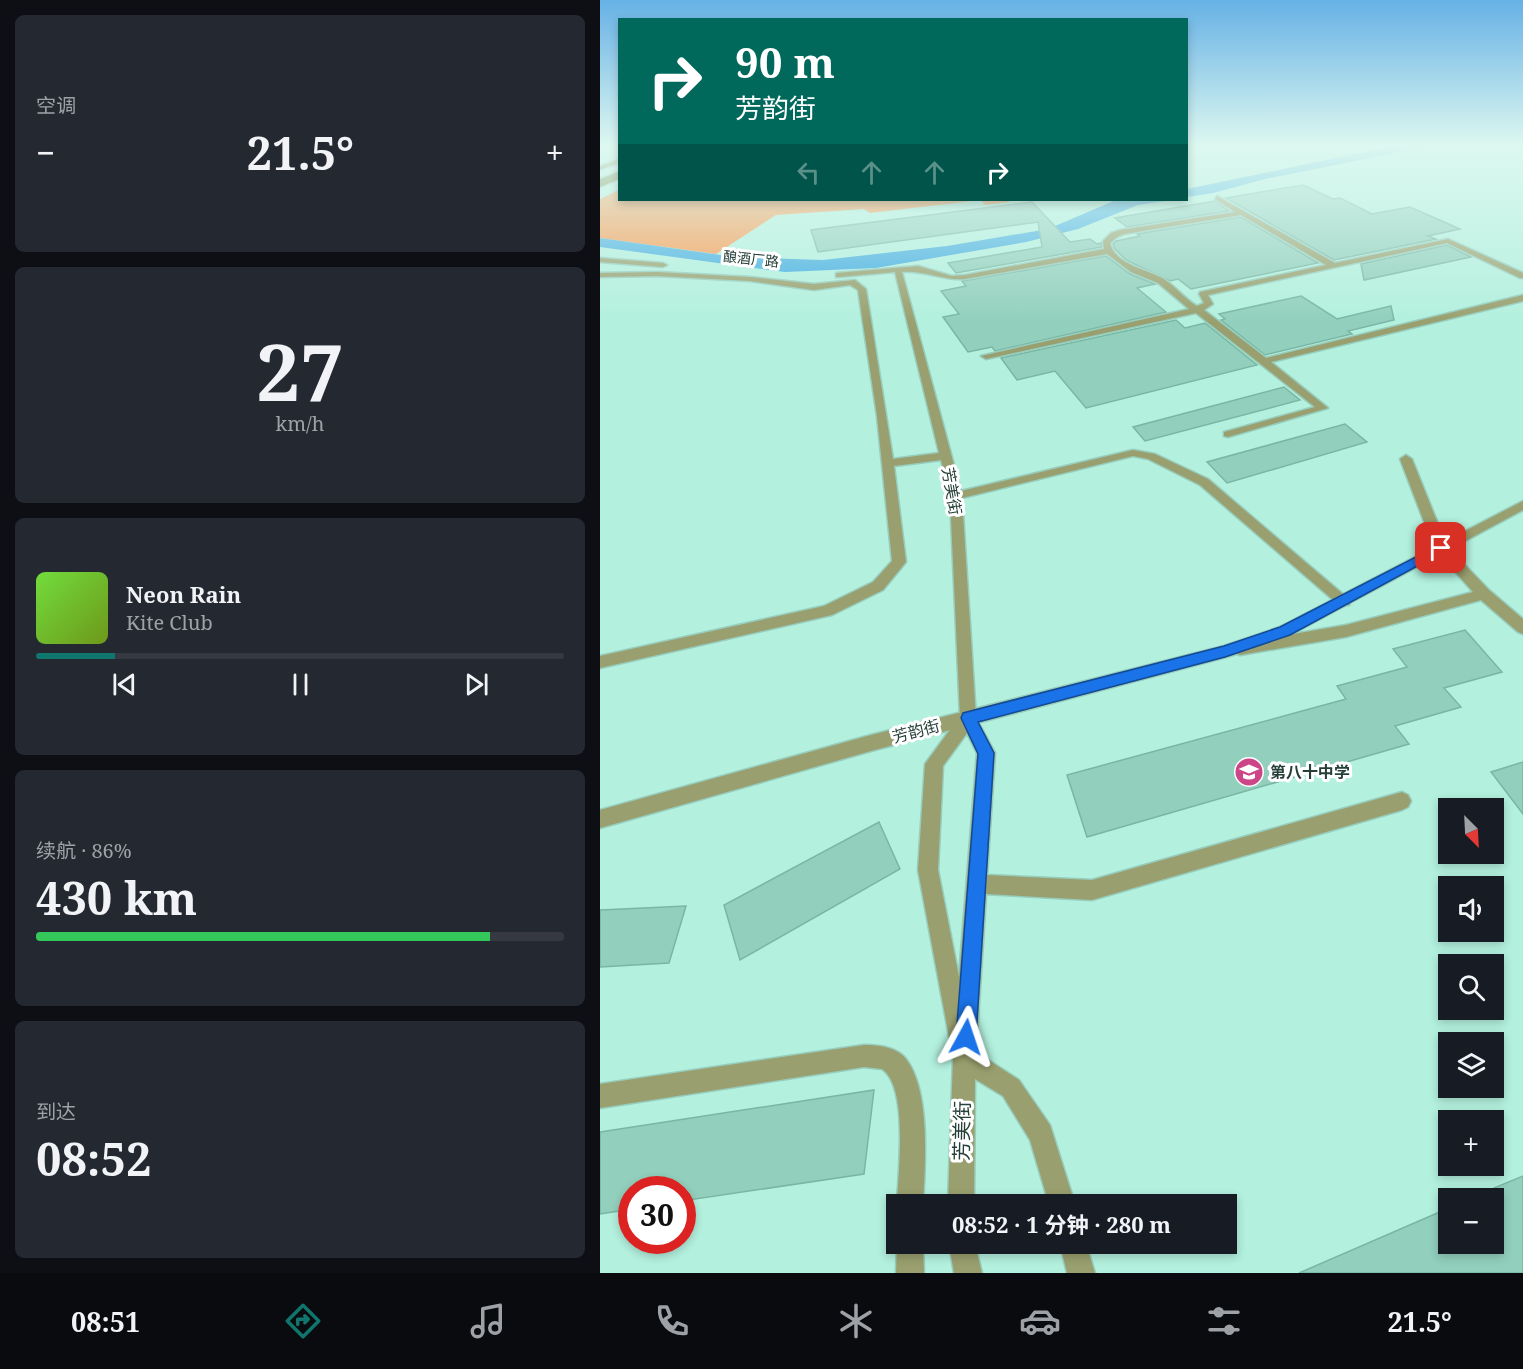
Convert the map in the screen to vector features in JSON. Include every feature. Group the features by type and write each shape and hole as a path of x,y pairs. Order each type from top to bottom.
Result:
{"street":[{"path":"1226,204 1334,266"},
{"path":"1228,434 1323,408 1161,281 1134,270 1108,251 1106,243 1114,235 1123,232 1240,213"},
{"path":"986,356 1197,310 1209,304 1203,294 1448,241 1523,276"},
{"path":"825,276 918,268 952,278 965,277 1108,251"},
{"name":"酿酒厂路","path":"600,260 712,268 762,275 803,276"},
{"name":"芳美街","path":"898,270 956,496 968,718"},
{"path":"600,274 750,279 814,287 852,282 862,289 888,463 899,561 878,586 827,610 600,662"},
{"path":"1264,361 1523,298"},
{"path":"956,496 1133,453 1151,456 1204,482 1344,601"},
{"path":"888,463 945,456"},
{"path":"1406,459 1441,548 1484,594 1523,628"},
{"name":"芳韵街","path":"600,819 968,718 1225,651 1285,631 1523,505"},
{"path":"1225,651 1346,631 1484,594"},
{"path":"964,1058 986,753 968,718 934,764 928,870 964,1058 1011,1088 1041,1134 1059,1194"},
{"path":"978,884 1092,890 1402,801"},
{"path":"600,1096 864,1056 885,1057 898,1068 908,1088 910,1194"},
{"name":"芳美街","path":"961,1194 964,1058"},
{"path":"909,1273 910,1254"},
{"path":"964,1254 969,1273"},
{"path":"1076,1254 1081,1273"}],"shaded area":[{"path":"600,204 943,204 870,213 864,209 776,215 716,254 600,238"}],"water":[{"path":"1106,204 1142,204 1078,229 1026,242 876,268 785,272 600,247 600,238 735,257 823,260 947,246 1048,229"}],"building":[{"path":"1013,204 1034,204 1070,242 1090,239 1097,244 1101,243 1102,247 956,273 948,263 1042,247 1038,222 818,252 811,230"},
{"path":"1195,204 1220,204 1229,211 1127,227 1115,218"},
{"path":"1237,204 1353,204 1372,214 1410,207 1460,229 1428,236 1436,239 1334,260"},
{"path":"1241,217 1318,263 1191,289 1178,279 1170,281 1126,260 1113,244 1116,241 1140,236 1137,234"},
{"path":"1447,245 1471,257 1364,280 1361,264"},
{"path":"1106,256 1130,274 1155,284 1137,288 1166,312 995,351 992,347 968,352 943,317 959,314 941,291 966,286 962,281"},
{"path":"1301,296 1337,319 1391,306 1394,320 1348,331 1352,334 1265,355 1221,320 1225,319 1219,314"},
{"path":"1176,320 1185,328 1205,323 1257,365 1086,408 1055,371 1017,380 1001,358"},
{"path":"1284,387 1300,400 1145,441 1133,427"},
{"path":"1345,424 1367,442 1227,483 1207,462"},
{"path":"1465,630 1502,672 1444,688 1461,707 1395,726 1409,744 1087,837 1067,775 1346,699 1337,686 1407,667 1393,649"},
{"path":"1523,762 1523,814 1491,772"},
{"path":"879,822 900,869 740,960 724,905"},
{"path":"686,906 669,963 600,967 600,910"},
{"path":"874,1090 864,1174 696,1199 696,1176 618,1176 618,1211 600,1214 600,1132"},
{"path":"1523,1176 1523,1273 1299,1273 1438,1213 1438,1254 1504,1254 1504,1188 1494,1188"}],"place":[{"name":"第八十中学","path":"1249,772"}],"route":[{"path":"966,1037 986,753 968,718 1225,651 1285,631 1441,548"}]}
